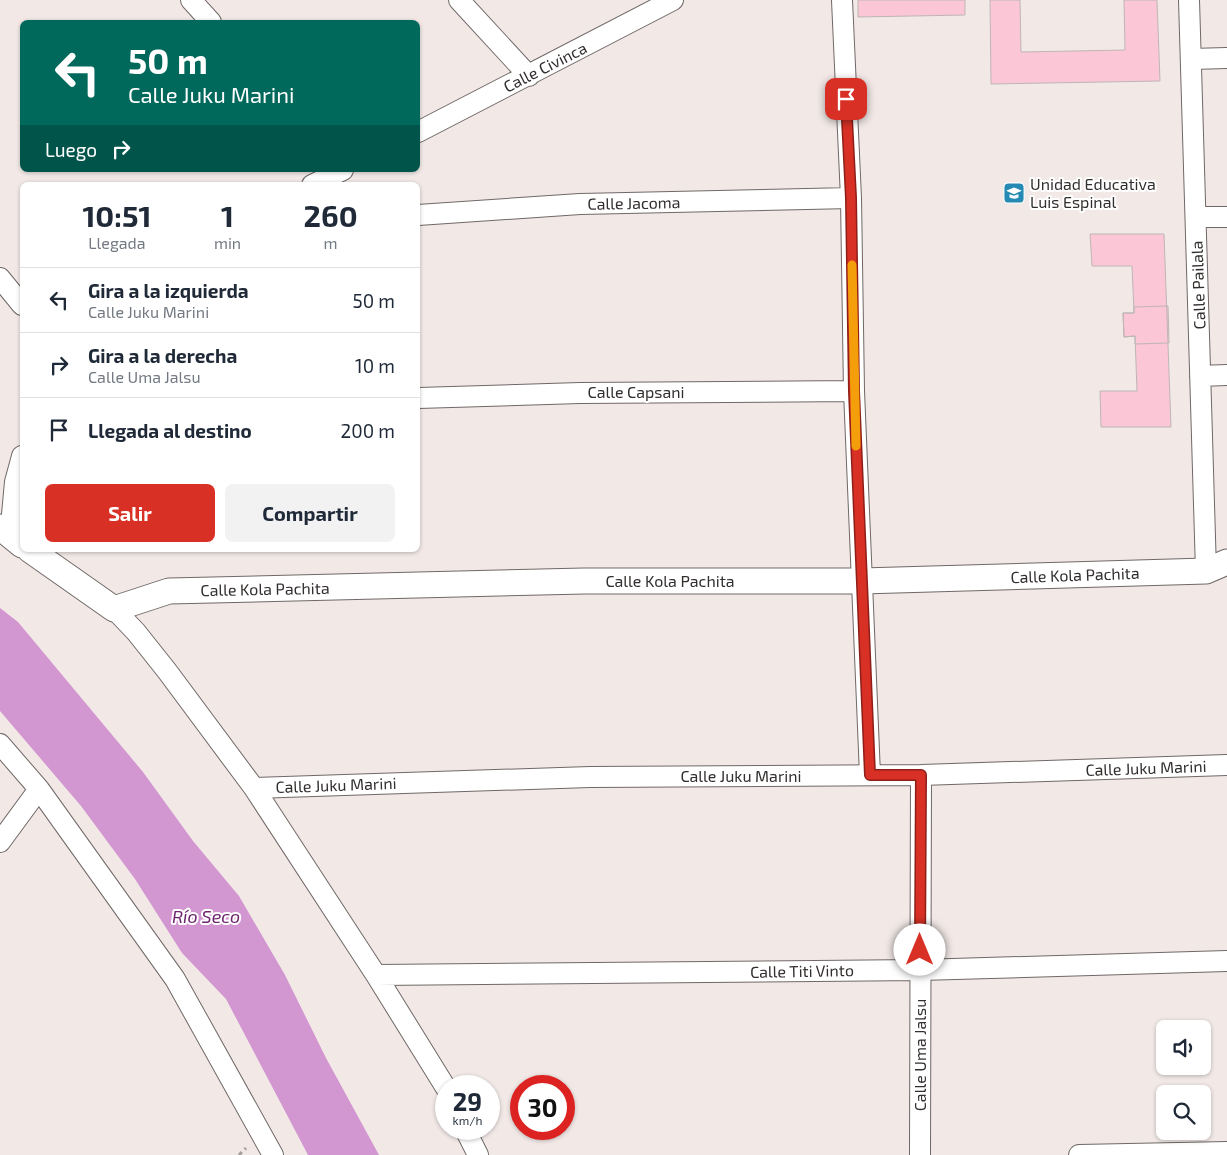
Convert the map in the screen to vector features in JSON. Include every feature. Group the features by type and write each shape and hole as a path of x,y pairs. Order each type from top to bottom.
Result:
{"street":[{"path":"191,0 209,20"},
{"path":"459,0 529,76"},
{"name":"Calle Civinca","path":"420,131 673,0"},
{"path":"842,0 851,198 854,391 870,775"},
{"name":"Calle Pailala","path":"1189,0 1200,376 1216,567"},
{"path":"1191,59 1227,58"},
{"path":"321,182 344,174"},
{"name":"Calle Jacoma","path":"420,215 580,204 851,198"},
{"path":"1196,217 1227,217"},
{"path":"0,278 20,303"},
{"path":"1200,376 1227,375"},
{"name":"Calle Capsani","path":"420,398 580,393 854,391"},
{"path":"16,540 15,482 20,463"},
{"path":"33,552 114,609 136,632 167,671 254,788 376,975 438,1075"},
{"name":"Calle Kola Pachita","path":"114,609 169,592 584,581 862,581 1216,567"},
{"path":"0,744 38,789 175,979 273,1155"},
{"name":"Calle Juku Marini","path":"254,788 590,776 921,775 1227,765"},
{"name":"Calle Uma Jalsu","path":"920,1155 921,775"},
{"path":"0,842 38,789"},
{"name":"Calle Titi Vinto","path":"376,975 920,970 1227,960"},
{"path":"470,1140 478,1155"},
{"path":"1079,1155 1227,1152"}],"water":[{"name":"Río Seco","path":"0,608 18,622 143,772 193,841 239,896 285,975 326,1058 379,1155 308,1155 226,999 182,953 135,879 81,806 0,711"}],"building":[{"path":"858,0 965,0 965,15 858,17"},
{"path":"990,0 1020,0 1021,52 1125,50 1124,0 1157,0 1160,81 991,84"},
{"path":"1090,234 1164,234 1171,427 1101,427 1100,391 1137,391 1135,336 1124,337 1123,313 1134,313 1132,266 1092,266"},
{"path":"1168,306 1169,343 1135,344 1135,336 1124,337 1123,313 1134,313 1134,307"}],"slow traffic":[{"path":"852,265 856,446"}],"place":[{"name":"Unidad Educativa Luis Espinal","path":"1014,193"}],"route":[{"path":"846,99 851,198 854,391 870,775 921,775 920,950"}]}
